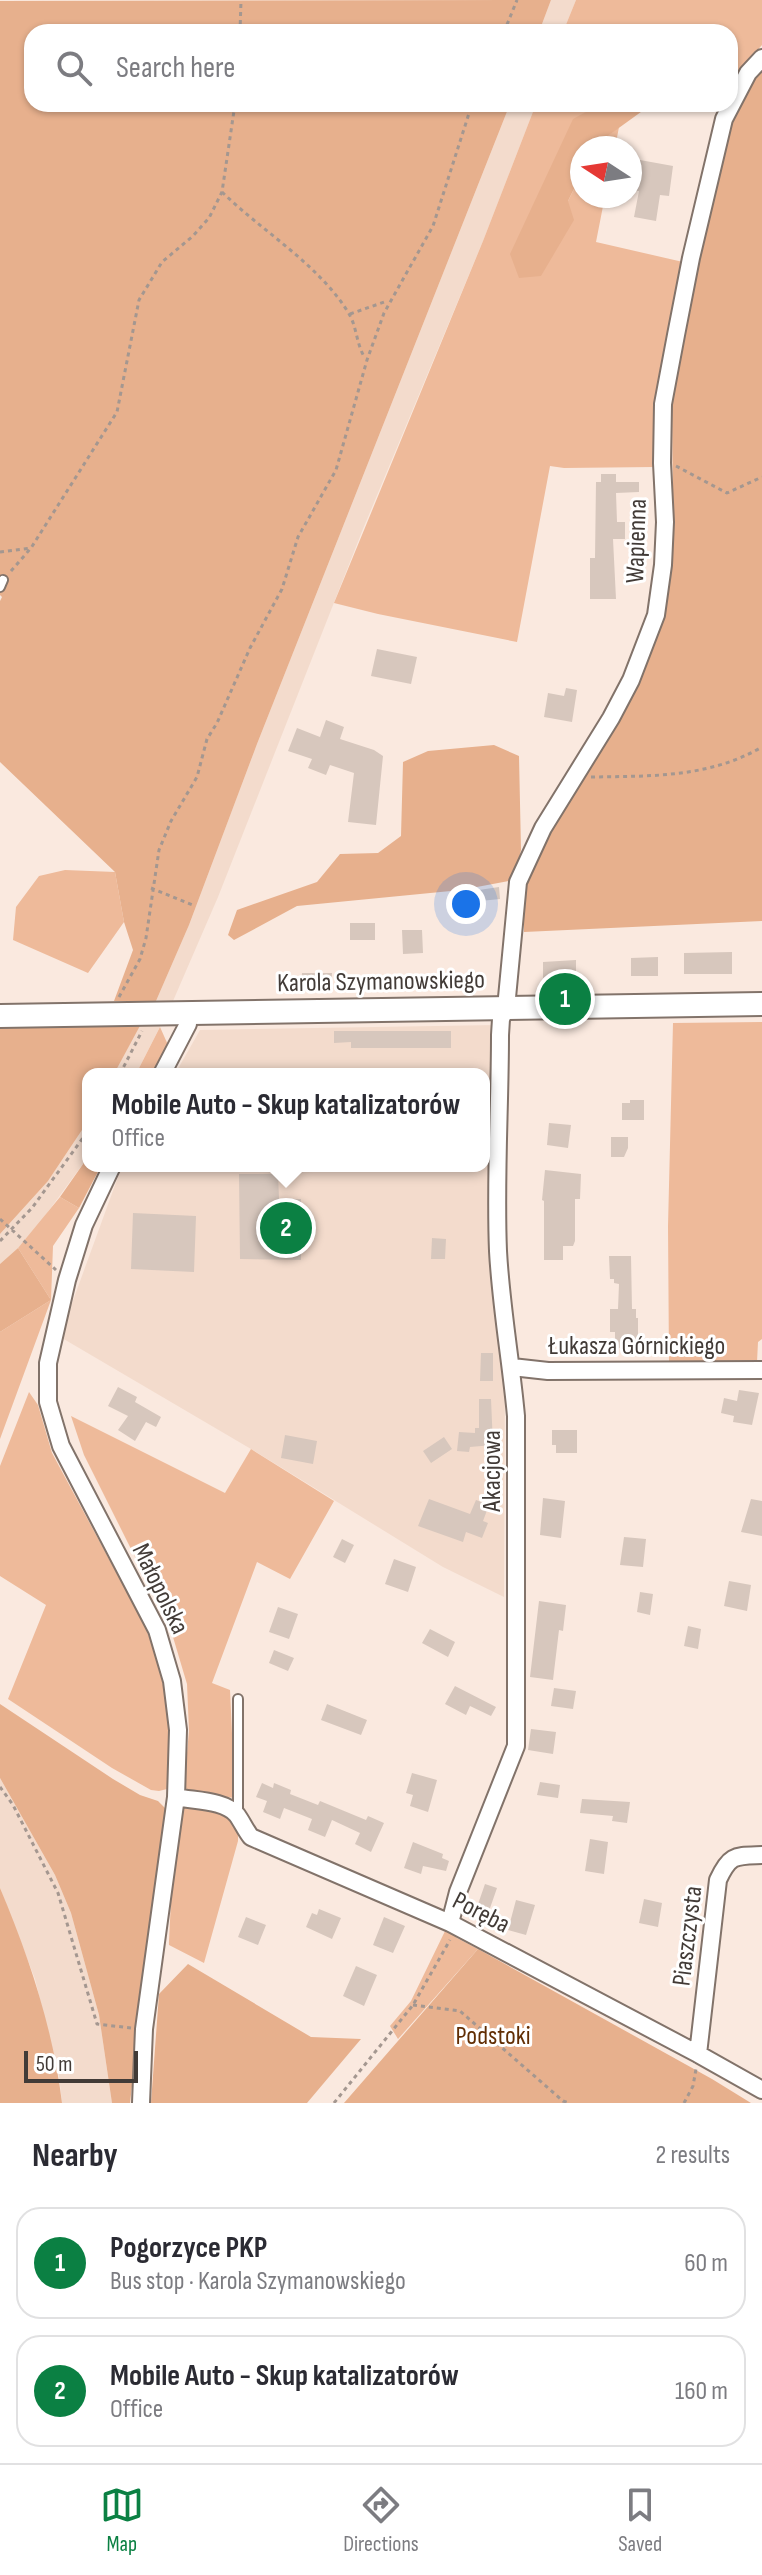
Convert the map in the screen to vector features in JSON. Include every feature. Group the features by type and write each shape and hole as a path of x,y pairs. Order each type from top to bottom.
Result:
{"street":[{"name":"Wapienna","path":"738,92 748,73 762,58"},
{"name":"Wapienna","path":"506,1008 518,882 543,828 631,680 656,615 665,522 663,404 691,258 728,112"},
{"name":"Karola Szymanowskiego","path":"0,1016 762,1004"},
{"name":"Akacjowa","path":"450,1923 455,1900 516,1746 517,1452 512,1367 507,1347 498,1249 500,1035 501,1019 506,1008"},
{"path":"165,1068 188,1024 187,1013"},
{"name":"Małopolska","path":"109,1172 84,1225 67,1280 48,1363 48,1402 61,1446 157,1630 172,1681 178,1730 176,1797 144,2029 141,2103"},
{"name":"Łukasza Górnickiego","path":"512,1367 548,1371 762,1370"},
{"name":"Poręba","path":"176,1797 222,1806 238,1816 251,1837 450,1923 762,2090"},
{"name":"Piaszczysta","path":"698,2054 718,1880 733,1857 762,1855"}],"lane":[{"path":"238,1699 238,1816"}],"path":[{"path":"240,24 241,0"},
{"path":"507,24 517,0"},
{"path":"2,583 31,548 117,412 139,300 162,262 209,218 222,192 234,112"},
{"path":"116,1013 118,1000 143,948 159,850 171,821 197,777 207,739 282,589 298,537 336,470 367,360 389,300 433,226 469,112"},
{"path":"222,192 321,278 350,314 360,350 367,360"},
{"path":"350,314 389,300"},
{"path":"662,459 727,493 762,477"},
{"path":"0,552 31,548"},
{"path":"575,778 698,772 762,747"},
{"path":"151,888 195,906"},
{"path":"123,1068 140,1035"},
{"path":"0,1241 54,1181 82,1140"},
{"path":"0,1219 67,1280"},
{"path":"0,1787 13,1805 58,1893 97,2024 144,2029"},
{"path":"334,2103 413,2005 450,1940 450,1923"},
{"path":"413,2005 460,2011 530,2074 569,2103"},
{"path":"684,2103 693,2086 698,2054"}],"shaded area":[{"path":"551,0 576,0 566,24 542,24"},
{"path":"576,0 762,0 762,45 738,72 738,24 566,24"},
{"path":"507,112 533,112 483,241 363,529 218,897 173,1001 139,1068 117,1068 152,1001 156,1001 189,925 257,744"},
{"path":"533,112 586,112 573,120 570,136 570,208 603,208 596,242 683,262 656,401 654,467 550,466 517,642 334,603"},
{"path":"619,127 617,136 607,136"},
{"path":"65,870 115,872 124,922 88,973 13,940 16,907 39,876"},
{"path":"762,1022 762,1339 758,1342 757,1362 669,1363 668,1226 673,1023"},
{"path":"496,1025 505,1363 504,1597 443,1567 62,1338 120,1172 490,1172 490,1068 178,1068 200,1030"},
{"path":"160,1027 168,1045 155,1068 139,1068"},
{"path":"82,1130 82,1165 39,1224 0,1264 0,1234 48,1181"},
{"path":"60,1197 79,1208 53,1246 51,1300 18,1248"},
{"path":"51,1300 0,1439 0,1332"},
{"path":"29,1392 38,1405 52,1453 152,1644 166,1705 169,1746 167,1789 151,1790 112,1768 8,1699 46,1605 0,1576 0,1466"},
{"path":"71,1416 225,1493 251,1449 334,1501 290,1579 257,1562 212,1683 230,1690 235,1798 190,1793 184,1786 189,1731 187,1684 170,1627 84,1455"},
{"path":"0,1778 55,1875 71,1913 99,2015 112,2103 62,2103 59,2076 35,1979 0,1888"},
{"path":"187,1804 226,1815 238,1832 204,1963 169,1945 175,1848 182,1813"},
{"path":"447,1927 457,1938 478,1949 398,2039 390,2026 411,2001"}],"green space":[{"path":"551,0 542,24 24,24 24,112 507,112 257,744 189,925 156,1001 114,1001 133,950 124,922 115,872 0,762 0,1"},
{"path":"762,69 762,921 524,932 524,883 543,837 639,685 664,616 673,516 672,400 683,329 731,118 738,112 738,106"},
{"path":"586,112 641,112 608,136 570,136 568,201 574,220 541,276 519,278 510,254 573,119"},
{"path":"494,745 519,756 521,850 514,880 461,890 297,906 234,940 228,935 237,910 317,882 340,854 378,853 401,836 403,762 428,751"},
{"path":"142,1022 117,1068 82,1068 82,1130 48,1181 0,1234 0,1024"},
{"path":"82,1166 82,1172 98,1172 79,1208 60,1197"},
{"path":"18,1248 51,1300 0,1332 0,1264"},
{"path":"0,1704 113,1779 140,1795 158,1801 165,1808 130,2103 112,2103 99,2015 71,1913 55,1875 0,1778"},
{"path":"0,1888 38,1993 53,2047 62,2103 0,2103"},
{"name":"Podstoki","path":"478,1949 712,2079 751,2103 344,2103"},
{"path":"188,1964 311,2037 361,2039 307,2103 151,2103 159,1994"}],"building":[{"path":"642,160 673,166 669,196 660,195 656,221 634,217 636,208 642,208"},
{"path":"601,474 616,474 616,482 639,482 639,492 616,493 617,522 625,522 625,539 613,539 616,599 590,599 590,558 595,558 596,482 601,482"},
{"path":"377,649 417,657 411,684 371,676"},
{"path":"566,688 577,690 572,722 544,717 548,693 564,696"},
{"path":"326,720 344,727 340,739 383,756 376,825 348,822 354,773 330,765 326,775 308,768 312,759 288,751 297,728 320,737"},
{"path":"499,887 500,899 480,901 479,890"},
{"path":"350,923 375,923 375,940 350,940"},
{"path":"402,930 422,930 423,953 403,954"},
{"path":"732,952 732,974 684,974 684,953"},
{"path":"658,957 658,976 631,976 631,958"},
{"path":"576,960 576,979 543,978 543,962"},
{"path":"302,973 332,973 331,988 301,987"},
{"path":"334,1031 451,1031 451,1048 351,1048 351,1042 334,1043"},
{"path":"630,1100 644,1100 644,1120 622,1120 622,1103 630,1103"},
{"path":"549,1123 571,1125 568,1148 547,1145"},
{"path":"611,1137 628,1137 624,1157 611,1157"},
{"path":"545,1170 581,1174 580,1199 575,1199 575,1241 573,1246 563,1246 563,1260 544,1260 542,1200"},
{"path":"239,1174 278,1174 279,1199 301,1199 301,1260 240,1259"},
{"path":"133,1213 196,1216 194,1272 131,1269"},
{"path":"432,1238 446,1239 445,1259 431,1259"},
{"path":"609,1256 631,1256 632,1309 636,1309 638,1318 638,1344 625,1344 615,1351 615,1332 610,1332 610,1309 618,1309 619,1284 610,1279"},
{"path":"481,1353 493,1353 493,1381 480,1381"},
{"path":"118,1387 137,1397 135,1402 161,1417 156,1427 146,1422 135,1441 118,1430 128,1416 108,1406"},
{"path":"739,1390 759,1393 752,1425 733,1422 734,1416 721,1413 724,1398 737,1401"},
{"path":"479,1399 491,1399 493,1445 470,1447 469,1452 457,1451 459,1432 475,1433 475,1428 479,1428"},
{"path":"552,1430 577,1430 577,1453 556,1453 556,1445 552,1445"},
{"path":"285,1435 317,1441 313,1464 281,1458"},
{"path":"444,1437 452,1449 431,1463 423,1451"},
{"path":"543,1498 565,1501 561,1538 540,1535"},
{"path":"429,1499 470,1514 476,1500 489,1505 483,1521 488,1523 482,1538 466,1532 463,1542 418,1526"},
{"path":"751,1499 762,1501 762,1536 741,1532"},
{"path":"624,1537 646,1539 643,1567 620,1565"},
{"path":"342,1539 354,1545 345,1563 333,1557"},
{"path":"394,1559 416,1567 408,1592 385,1584"},
{"path":"729,1581 751,1585 747,1611 724,1606"},
{"path":"640,1592 653,1594 650,1615 637,1612"},
{"path":"539,1601 566,1605 563,1631 559,1630 553,1680 530,1677"},
{"path":"278,1607 298,1614 289,1639 269,1632"},
{"path":"688,1626 701,1629 698,1649 684,1646"},
{"path":"430,1629 455,1642 448,1657 422,1643"},
{"path":"274,1650 294,1658 288,1671 269,1663"},
{"path":"455,1686 496,1707 491,1716 470,1706 466,1715 445,1704"},
{"path":"554,1688 576,1691 573,1709 551,1706"},
{"path":"327,1704 367,1720 361,1735 321,1720"},
{"path":"531,1729 556,1732 553,1754 528,1750"},
{"path":"412,1773 437,1780 428,1812 410,1806 413,1795 406,1793"},
{"path":"540,1782 560,1785 558,1798 537,1795"},
{"path":"262,1783 273,1788 274,1783 291,1790 290,1794 318,1805 320,1801 366,1820 368,1816 384,1823 371,1852 355,1844 360,1833 332,1820 325,1837 308,1830 312,1819 284,1808 280,1819 263,1812 267,1801 256,1797"},
{"path":"582,1799 630,1802 627,1823 612,1821 613,1816 580,1813"},
{"path":"590,1839 608,1842 604,1874 585,1871"},
{"path":"413,1842 443,1854 442,1858 449,1861 446,1871 423,1866 421,1874 404,1868"},
{"path":"485,1884 497,1888 489,1911 477,1907"},
{"path":"644,1899 662,1903 658,1927 639,1923"},
{"path":"516,1900 535,1905 526,1935 508,1930"},
{"path":"319,1909 341,1918 332,1939 306,1927 312,1913 317,1915"},
{"path":"246,1917 266,1925 258,1945 238,1937"},
{"path":"384,1917 405,1926 393,1953 373,1945"},
{"path":"356,1966 377,1975 364,2006 343,1996"}],"place":[{"name":"Pogorzyce PKP","path":"565,999"},
{"name":"Mobile Auto - Skup katalizatorów","path":"286,1228"}]}
